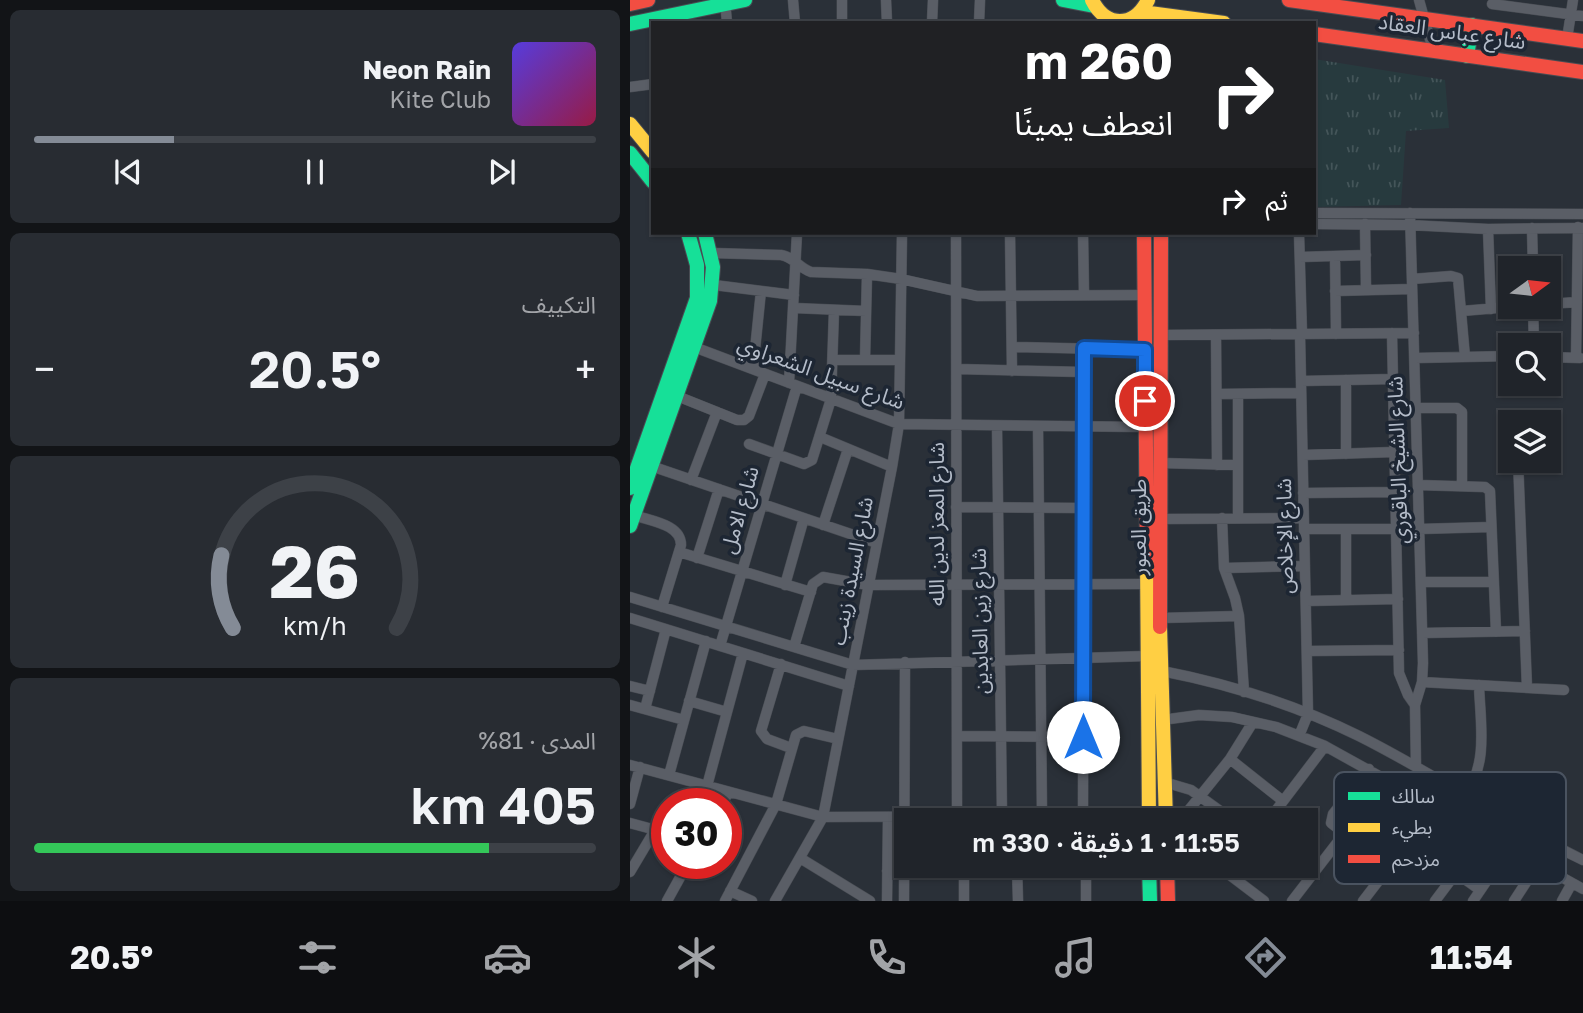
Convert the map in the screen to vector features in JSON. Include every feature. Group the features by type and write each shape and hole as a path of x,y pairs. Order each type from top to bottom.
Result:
{"street":[{"path":"630,4 648,0"},
{"path":"630,24 745,0"},
{"path":"793,0 795,21"},
{"path":"842,0 842,21"},
{"path":"886,0 887,21"},
{"path":"932,21 933,0"},
{"path":"979,21 980,0"},
{"path":"1063,0 1097,10 1114,21 1131,20 1142,13 1208,21"},
{"name":"شارع عباس العقاد","path":"1289,0 1583,41"},
{"path":"1419,0 1433,50"},
{"path":"1567,39 1573,0"},
{"path":"726,2 727,21"},
{"path":"1492,4 1583,16"},
{"path":"1466,56 1472,25"},
{"name":"شارع عباس العقاد","path":"1316,34 1583,72"},
{"path":"630,87 651,84"},
{"path":"630,124 651,150"},
{"path":"630,153 651,179"},
{"path":"1316,213 1583,215"},
{"name":"شارع الشيخ الباقوري","path":"1409,213 1422,633 1422,682 1415,705 1416,767"},
{"path":"1316,224 1488,229 1580,228 1577,302 1580,358 1561,357"},
{"path":"1364,224 1366,290"},
{"path":"1532,228 1533,256"},
{"path":"1488,229 1492,309"},
{"path":"630,488 697,298 697,265 689,235"},
{"name":"شارع الامل","path":"720,646 777,454 793,384 794,260 797,235"},
{"name":"شارع السيدة زينب","path":"775,901 823,817 892,467 899,424 902,235"},
{"name":"شارع المعز لدين الله","path":"956,235 957,808"},
{"path":"1010,235 1013,370"},
{"path":"1083,235 1084,295"},
{"name":"طريق العبور","path":"1144,235 1149,808"},
{"name":"طريق العبور","path":"1161,235 1160,618 1165,808"},
{"name":"شارع الإخلاص","path":"1298,235 1308,714 1299,736"},
{"path":"662,607 682,540 678,532 632,521 714,285 711,241 781,255 811,272 867,274 901,279 956,293 1011,296 1145,295"},
{"path":"1300,257 1366,255"},
{"path":"1335,256 1336,334"},
{"path":"865,360 867,274"},
{"path":"1335,291 1366,290 1456,276 1460,281 1465,357"},
{"path":"714,285 794,295"},
{"path":"753,369 761,291"},
{"path":"1561,303 1577,302"},
{"path":"793,308 866,312"},
{"path":"1462,311 1498,308"},
{"path":"749,444 807,463 814,457 831,399 834,310"},
{"name":"شارع الشيخ الباقوري","path":"1392,333 1399,650 1402,684 1415,705"},
{"path":"1160,335 1414,333"},
{"path":"1216,335 1217,465"},
{"path":"1012,346 1145,350"},
{"name":"شارع سبيل الشعراوي","path":"694,347 899,424 1146,426"},
{"path":"1083,808 1084,348"},
{"path":"1415,358 1498,356"},
{"path":"832,360 900,359"},
{"path":"957,369 1084,372"},
{"path":"677,396 737,420 747,418 765,374"},
{"path":"1301,381 1393,379"},
{"path":"1346,380 1346,454"},
{"path":"1217,394 1301,393"},
{"path":"1238,394 1238,518"},
{"path":"1416,408 1457,408 1462,412 1462,486"},
{"path":"691,480 717,412"},
{"name":"شارع زين العابدين","path":"997,426 1002,808"},
{"path":"1038,426 1042,808"},
{"path":"820,437 892,467"},
{"path":"823,525 848,449"},
{"path":"1303,455 1394,452"},
{"path":"1160,463 1238,465"},
{"path":"651,466 877,543"},
{"path":"1519,473 1527,688"},
{"path":"1418,485 1489,489 1496,632"},
{"path":"697,558 719,489"},
{"path":"1303,493 1395,492"},
{"path":"957,507 1084,508"},
{"path":"785,585 804,518"},
{"path":"1160,519 1238,518 1346,528 1396,529"},
{"path":"1222,519 1224,568 1239,617 1244,692"},
{"path":"1419,528 1491,527"},
{"path":"1346,528 1346,600"},
{"path":"679,552 811,593"},
{"path":"1224,568 1305,566"},
{"path":"794,647 813,584 823,577 869,586 1146,584"},
{"path":"1421,582 1493,582"},
{"path":"630,597 853,665 1147,656"},
{"path":"1306,601 1398,599"},
{"path":"1160,618 1239,617"},
{"path":"630,618 849,686"},
{"path":"645,709 666,629"},
{"path":"1422,633 1525,631"},
{"path":"669,775 706,641"},
{"path":"1307,651 1399,650"},
{"path":"707,786 743,653"},
{"path":"904,808 905,662"},
{"path":"781,664 761,731 767,739 791,748"},
{"path":"1162,671 1244,692 1308,714 1357,735 1425,772"},
{"path":"1422,682 1564,690"},
{"path":"1477,772 1479,685"},
{"path":"630,686 650,691"},
{"path":"689,701 727,712"},
{"path":"630,705 684,720"},
{"path":"1162,720 1219,715 1253,722 1325,746 1374,772"},
{"path":"1190,808 1230,759 1253,722"},
{"path":"725,901 776,804 796,735 801,732 838,739"},
{"path":"957,736 1083,737"},
{"path":"1278,808 1325,746"},
{"path":"1230,759 1283,801"},
{"path":"630,804 635,766 714,788"},
{"path":"1164,782 1182,786 1216,808"},
{"path":"742,795 823,817 894,817"},
{"path":"887,901 888,817"},
{"path":"630,823 651,829"},
{"path":"630,872 651,837"},
{"path":"1292,901 1334,847"},
{"path":"1566,850 1583,860"},
{"path":"800,858 870,901"},
{"path":"887,871 894,871"},
{"path":"904,878 904,901"},
{"path":"964,878 964,901"},
{"path":"1017,878 1018,901"},
{"path":"1086,878 1086,901"},
{"path":"1149,878 1150,901"},
{"path":"1167,878 1168,901"},
{"path":"1239,878 1264,901"},
{"path":"667,901 679,879"},
{"path":"1566,880 1583,889"},
{"path":"1562,901 1572,883"},
{"path":"1363,901 1376,884"},
{"path":"1435,901 1448,884"},
{"path":"1472,884 1480,890"},
{"path":"1473,901 1484,884"},
{"path":"1514,901 1525,884"},
{"path":"730,891 752,901"}],"green space":[{"path":"1316,59 1445,80 1449,128 1406,131 1401,205 1316,207"}],"traffic: fast":[{"path":"630,24 745,0"},
{"path":"1063,0 1094,6"},
{"path":"1467,56 1472,25"},
{"path":"630,153 651,179"},
{"path":"630,488 697,298 697,265 689,235"},
{"path":"630,526 710,301 713,267 705,235"},
{"path":"1149,878 1150,901"}],"traffic: slow":[{"path":"1092,0 1105,16 1120,21 1135,16 1148,0"},
{"path":"1142,12 1209,21"},
{"path":"630,124 651,150"},
{"path":"1147,557 1149,808"},
{"path":"1160,627 1166,808"}],"traffic: jam":[{"path":"630,4 648,0"},
{"path":"1289,0 1583,41"},
{"path":"1316,34 1583,72"},
{"path":"1144,235 1147,557"},
{"path":"1160,627 1161,235"},
{"path":"1167,878 1168,901"}],"route":[{"path":"1083,737 1084,348 1145,350 1145,401"}]}
